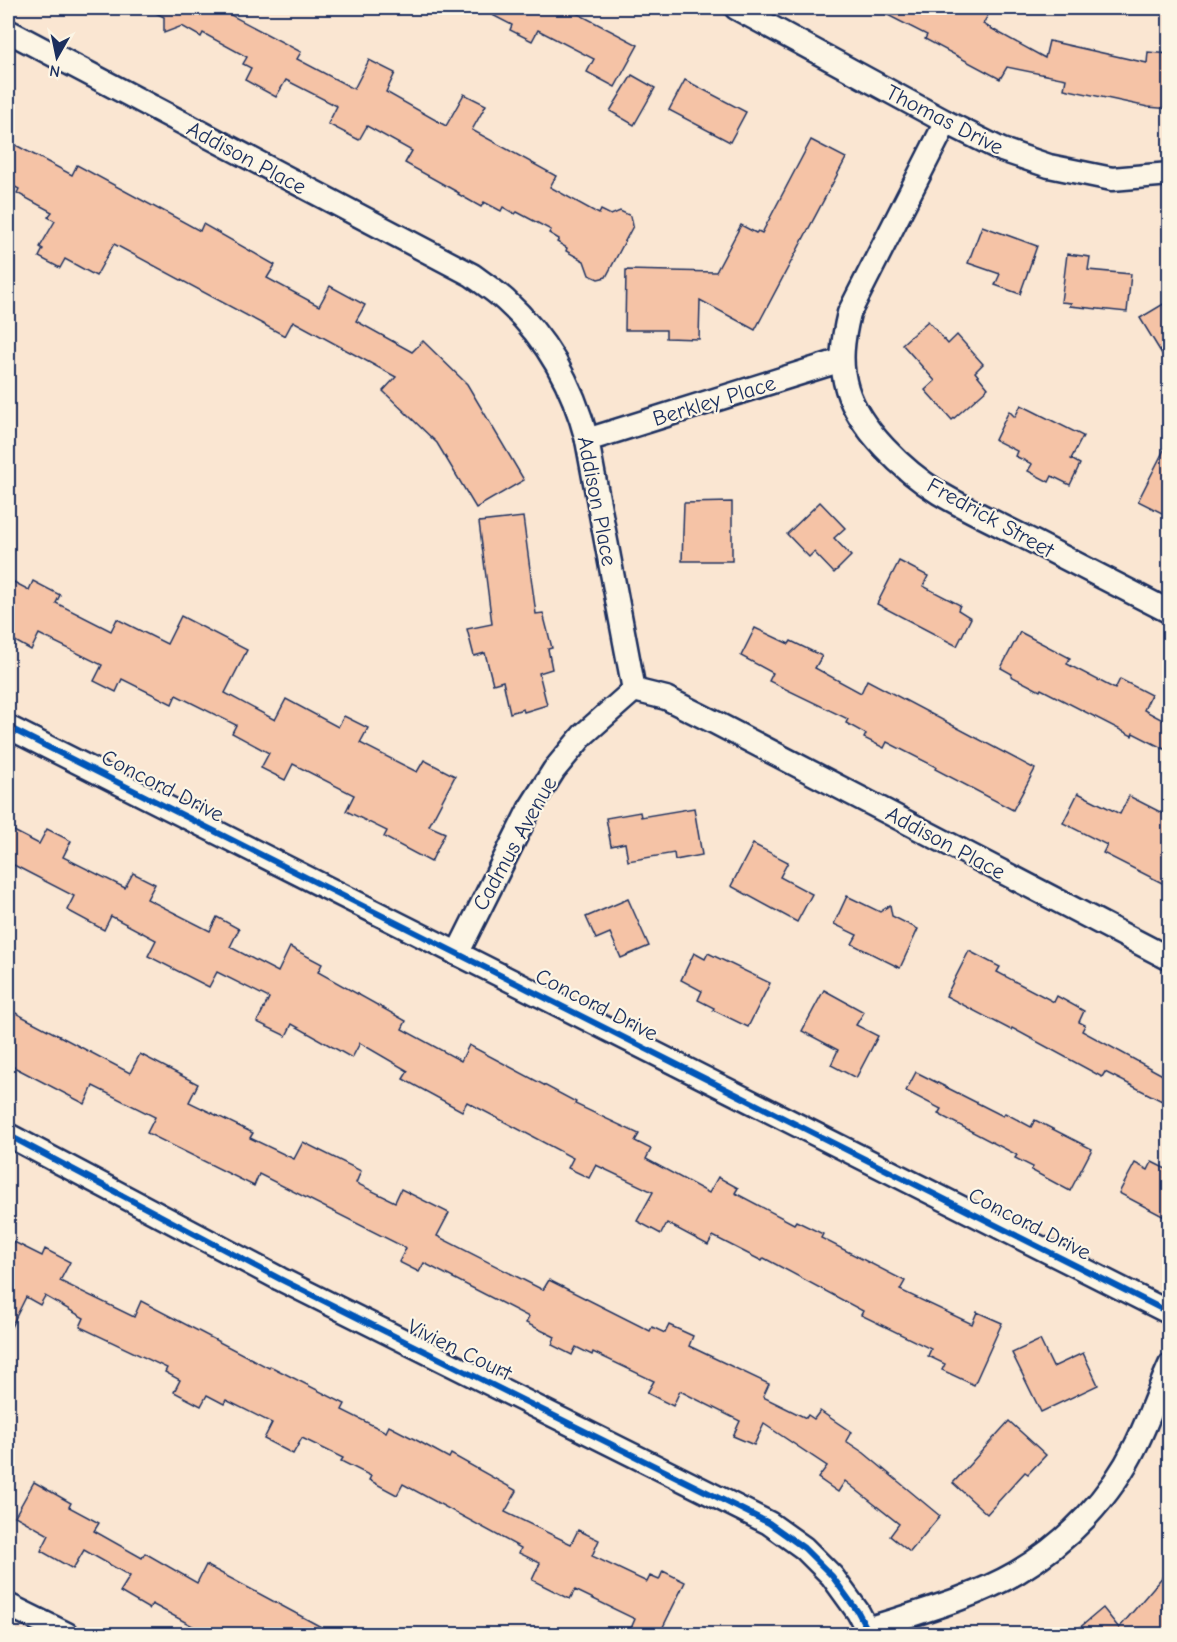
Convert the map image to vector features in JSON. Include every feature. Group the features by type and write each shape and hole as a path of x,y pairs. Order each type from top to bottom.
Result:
{"street":[{"name":"Thomas Drive","path":"736,8 1002,150 1049,166 1112,179 1170,174"},
{"name":"Addison Place","path":"8,31 472,275 505,300 534,331 561,370 580,413 634,690 666,698 716,723 1170,959"},
{"name":"Fredrick Street","path":"946,122 849,313 842,342 842,360 847,389 859,417 878,441 903,466 938,492 1170,612"},
{"name":"Berkley Place","path":"587,440 842,360"},
{"name":"Cadmus Avenue","path":"457,954 530,808 554,770 583,735 634,690"},
{"name":"Concord Drive","path":"8,727 1170,1313"},
{"name":"Vivien Court","path":"8,1135 280,1279 769,1523 804,1548 832,1576 858,1612 868,1632"},
{"path":"868,1632 973,1593 1016,1573 1050,1550 1085,1518 1115,1482 1136,1445 1170,1365"},
{"path":"8,1605 67,1635"}],"building":[{"path":"146,8 226,8 223,11 301,52 297,59 354,89 369,60 395,73 386,92 446,126 464,94 486,105 472,130 556,176 550,187 599,214 601,210 611,215 620,211 631,216 633,226 606,277 598,279 589,275 584,261 566,251 567,248 557,242 559,239 549,233 551,230 517,212 515,214 503,207 501,211 484,202 481,207 458,194 405,163 412,151 367,126 359,140 328,124 337,106 286,80 276,97 245,80 251,68 243,64 247,57 203,33 201,37 182,26 164,33 164,17"},
{"path":"479,8 567,8 638,45 615,87 587,72 594,59 538,30 532,41 510,30 512,25"},
{"path":"874,8 992,8 983,24 1045,58 1049,41 1147,63 1148,52 1170,54 1170,109 1148,107 1064,89 1066,79 1007,67 1000,79 925,39 927,35"},
{"path":"632,75 655,88 634,125 610,111"},
{"path":"685,80 746,112 730,142 669,110"},
{"path":"811,140 846,158 755,330 700,300 699,339 666,338 666,330 625,330 626,270 716,272 741,225 756,233 758,231 762,233"},
{"path":"8,141 72,175 77,165 200,231 203,224 275,265 267,278 319,306 330,286 365,305 356,321 412,352 423,341 467,384 524,480 476,508 437,443 383,391 396,377 293,321 285,336 114,244 96,276 65,259 60,268 39,257 43,249 40,247 55,221 48,217 52,212 17,193 19,189 8,183"},
{"path":"982,226 1037,246 1020,294 995,285 1000,274 968,263"},
{"path":"1067,254 1090,257 1088,270 1131,274 1127,312 1070,306 1071,303 1061,302"},
{"path":"1170,300 1170,367 1140,318"},
{"path":"928,321 948,344 957,335 983,364 975,372 988,388 952,420 925,390 935,381 902,344"},
{"path":"1021,405 1083,436 1071,459 1080,464 1070,485 1052,476 1049,482 1028,471 1032,464 1015,456 1017,451 995,440 1009,411 1015,417"},
{"path":"1170,438 1170,517 1138,501"},
{"path":"732,502 732,561 682,561 684,503"},
{"path":"820,502 845,528 834,538 851,556 834,573 814,552 809,557 787,534"},
{"path":"523,517 536,614 543,613 552,648 548,649 552,669 539,673 547,705 524,712 523,709 510,713 503,681 493,684 485,653 474,656 467,629 492,624 479,522"},
{"path":"899,561 928,576 923,586 960,605 958,610 971,618 957,646 877,604"},
{"path":"8,579 29,590 33,581 60,595 56,603 111,631 117,619 167,644 181,616 247,650 225,693 275,720 286,699 338,727 344,716 368,728 360,743 417,772 424,760 455,776 429,826 445,833 431,862 384,837 387,831 346,811 354,795 293,764 285,780 261,768 269,753 232,733 236,725 176,695 172,704 122,679 116,692 94,681 102,665 39,634 31,650 8,637"},
{"path":"755,628 789,644 791,641 822,656 815,668 861,693 867,680 1035,769 1013,810 887,742 884,748 864,738 866,734 846,723 848,719 769,681 773,673 741,656"},
{"path":"1020,632 1070,658 1067,664 1115,689 1120,679 1151,695 1144,710 1170,724 1170,752 1133,733 1132,736 1041,689 1040,691 1011,676 1012,674 1001,668"},
{"path":"1078,793 1120,814 1129,796 1170,817 1170,887 1103,853 1107,845 1063,823"},
{"path":"694,808 702,855 675,860 674,853 628,861 625,843 611,846 606,818 640,812 641,817"},
{"path":"8,828 39,844 47,829 71,841 63,857 125,888 133,873 155,884 147,899 210,931 217,917 239,929 230,947 278,972 290,947 322,964 318,972 406,1021 402,1029 461,1061 469,1045 576,1102 575,1104 639,1134 635,1141 651,1149 646,1159 709,1193 718,1177 738,1188 735,1193 794,1224 796,1221 823,1234 821,1238 905,1281 900,1290 972,1324 977,1312 1002,1323 974,1385 942,1370 945,1364 928,1356 931,1349 861,1315 863,1311 764,1258 762,1261 713,1236 708,1245 667,1223 661,1234 637,1221 653,1192 596,1165 589,1178 568,1168 573,1158 467,1102 462,1111 403,1079 408,1071 360,1043 352,1058 292,1024 286,1036 257,1022 269,998 217,972 209,987 148,956 156,940 111,916 104,930 67,910 74,896 8,862"},
{"path":"753,844 788,862 780,877 812,894 797,922 731,886"},
{"path":"847,896 880,912 890,905 892,916 918,929 900,968 852,944 857,935 834,924"},
{"path":"628,899 649,946 621,958 610,933 596,939 586,917"},
{"path":"969,951 1000,967 997,972 1054,1002 1057,996 1084,1011 1079,1022 1085,1025 1082,1031 1170,1079 1170,1105 1105,1072 1102,1077 1012,1028 1011,1030 946,996"},
{"path":"694,953 705,959 708,953 770,983 748,1027 698,1000 702,991 681,980"},
{"path":"824,990 864,1012 856,1025 878,1036 856,1078 831,1065 838,1050 802,1031"},
{"path":"8,1009 130,1073 140,1054 198,1084 189,1102 253,1133 250,1138 294,1159 303,1142 361,1171 356,1183 395,1202 401,1189 449,1213 437,1236 543,1290 549,1280 650,1331 652,1327 665,1333 669,1325 693,1336 689,1346 769,1384 763,1397 806,1418 808,1415 814,1419 820,1411 851,1432 846,1441 864,1453 940,1516 910,1552 890,1536 899,1524 845,1481 838,1492 818,1478 827,1466 764,1424 754,1445 733,1436 740,1421 680,1391 673,1406 647,1393 654,1381 593,1352 592,1355 576,1347 572,1355 552,1345 555,1337 526,1323 529,1317 424,1263 419,1272 399,1262 406,1248 259,1174 254,1186 147,1133 155,1117 93,1086 85,1104 8,1064"},
{"path":"916,1072 1003,1116 1005,1113 1031,1127 1035,1120 1092,1149 1070,1191 1031,1170 1033,1167 1015,1158 1017,1155 938,1114 941,1109 906,1091"},
{"path":"1152,1162 1170,1171 1170,1220 1119,1193 1135,1163 1148,1170"},
{"path":"8,1239 42,1256 45,1249 70,1262 60,1281 134,1317 141,1301 269,1368 270,1366 345,1404 342,1410 386,1432 389,1426 449,1458 451,1454 517,1491 505,1512 571,1544 578,1530 599,1540 592,1556 647,1582 650,1576 659,1580 663,1571 685,1582 659,1635 628,1635 635,1619 575,1590 570,1599 532,1580 540,1563 519,1553 521,1548 403,1484 397,1495 369,1480 371,1476 341,1461 343,1458 302,1438 293,1454 264,1439 272,1423 226,1400 224,1404 207,1395 201,1406 174,1392 180,1380 165,1372 167,1368 80,1327 84,1318 45,1296 40,1305 26,1297 8,1333"},
{"path":"1040,1340 1053,1367 1083,1353 1098,1385 1041,1412 1012,1353"},
{"path":"1009,1421 1046,1455 1028,1474 1025,1472 987,1514 953,1483"},
{"path":"34,1482 71,1503 69,1507 99,1523 94,1531 142,1558 145,1553 197,1583 206,1565 336,1635 209,1635 152,1604 149,1609 120,1592 130,1576 84,1550 73,1569 41,1551 49,1535 15,1516"},
{"path":"1170,1568 1170,1635 1071,1635 1103,1608 1119,1628"}],"cycle path":[{"path":"8,727 1170,1313"},
{"path":"8,1135 280,1279 769,1523 804,1548 832,1576 858,1612 868,1634"}]}
